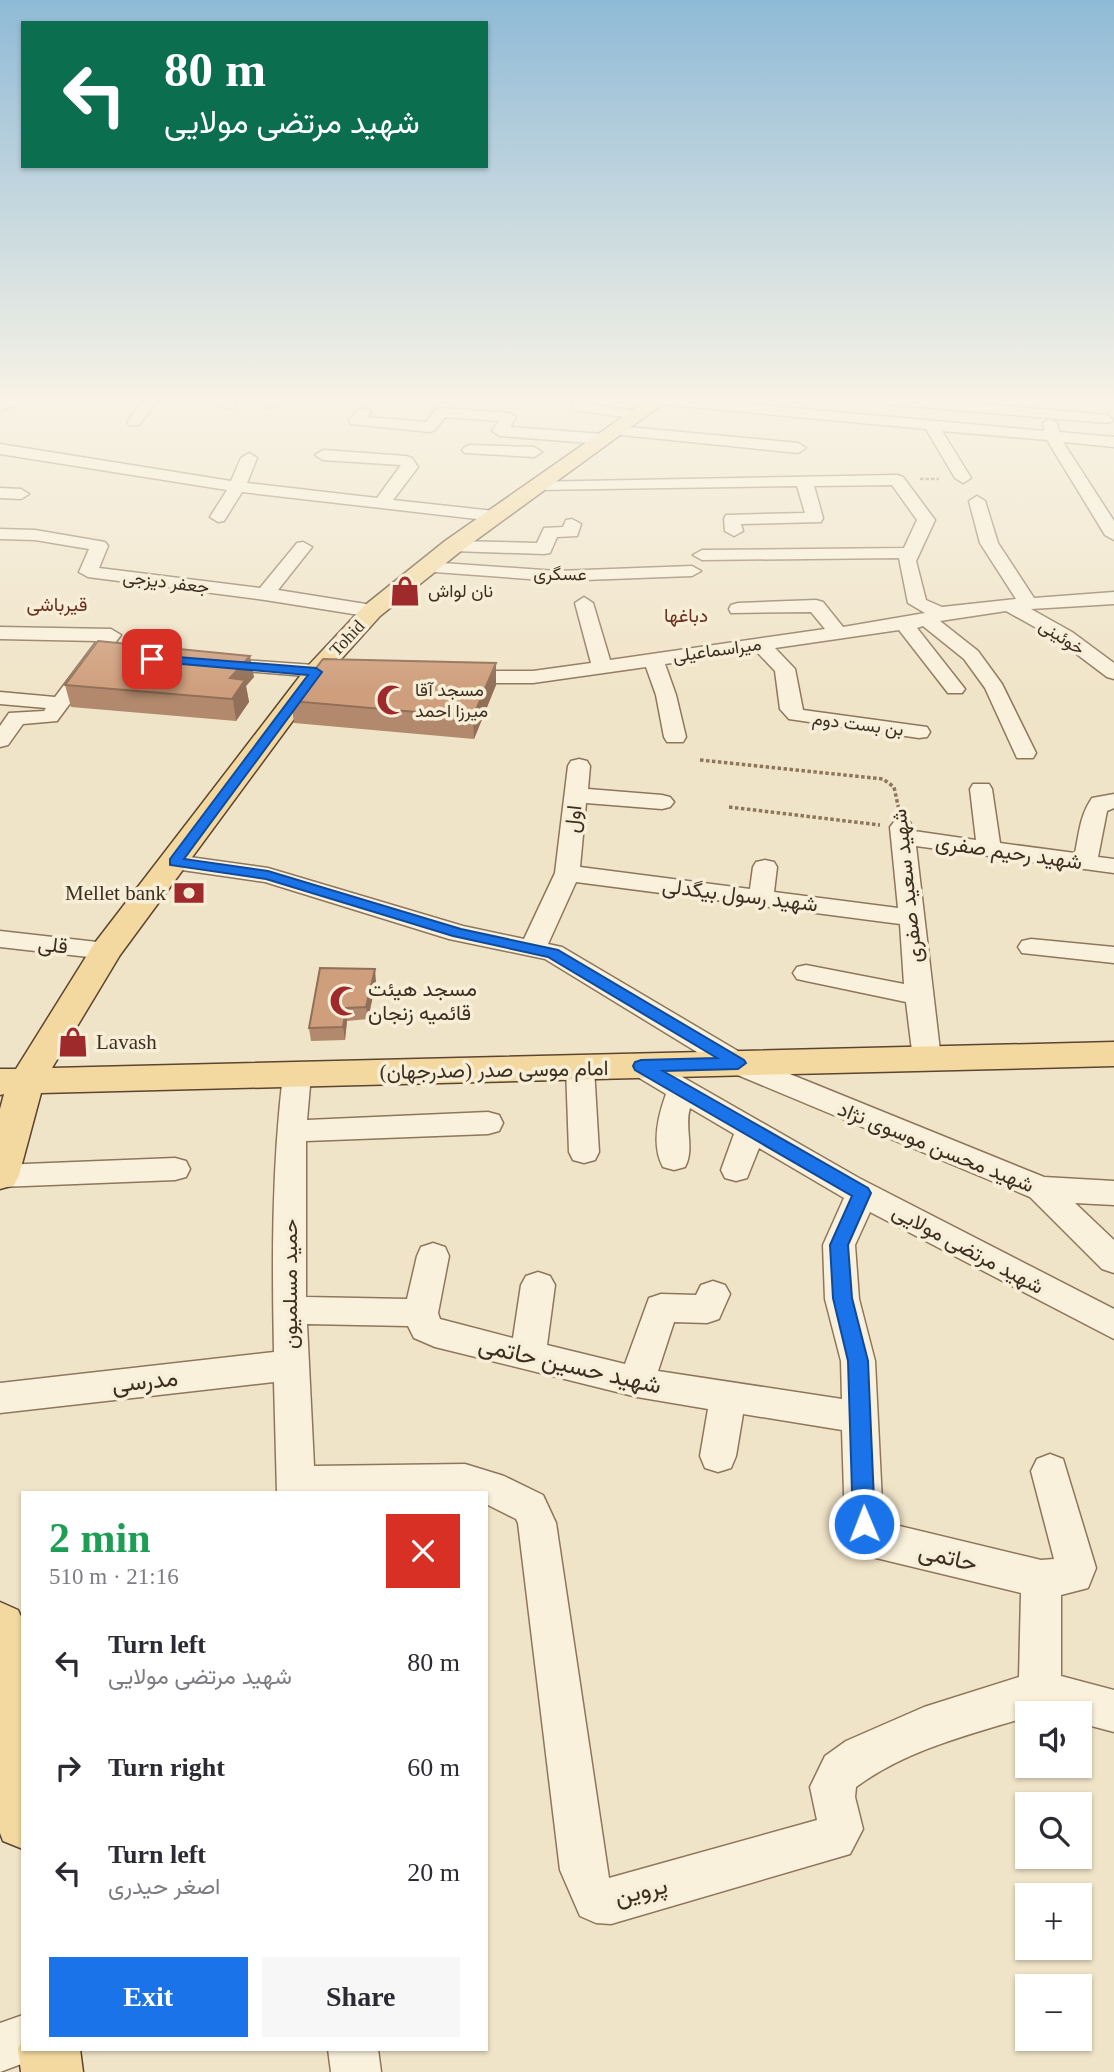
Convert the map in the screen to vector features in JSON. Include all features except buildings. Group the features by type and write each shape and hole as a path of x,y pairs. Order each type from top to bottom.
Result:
{"main road":[{"name":"Tohid","path":"0,1175 13,1082 107,951 316,672 372,611 519,497"},
{"name":"(صدرجهان) امام موسی صدر","path":"13,1082 1114,1054"},
{"path":"0,1627 21,1804"},
{"path":"49,2051 52,2072"}],"street":[{"path":"218,517 231,497"},
{"path":"325,497 494,516"},
{"path":"382,503 387,497"},
{"path":"734,531 732,519 815,518 809,497"},
{"path":"909,497 926,520 907,561 917,603 971,655 995,688 1025,754"},
{"path":"1091,497 1114,535"},
{"path":"977,501 989,543 1018,604"},
{"path":"453,546 544,549 550,532 571,532 572,524"},
{"name":"جعفر دیزجی","path":"0,534 35,535 99,546 88,572 265,594 372,611"},
{"path":"265,594 303,547"},
{"path":"702,555 913,553"},
{"path":"156,580 173,562"},
{"name":"عسگری","path":"427,567 557,576 692,571"},
{"path":"584,603 602,667"},
{"name":"میراسماعیلی","path":"447,676 533,677 904,624 1018,604 1109,603"},
{"name":"خوئینی","path":"1018,604 1114,673"},
{"path":"738,609 816,606 837,632"},
{"path":"904,624 955,689"},
{"path":"0,633 111,635 50,717 17,718 0,740"},
{"name":"بن بست دوم","path":"760,644 785,669 791,709 796,715 919,732"},
{"path":"97,654 125,656"},
{"path":"653,659 666,695 675,737"},
{"path":"193,662 356,673"},
{"path":"0,698 61,703"},
{"name":"اول","path":"532,948 557,901 567,873 579,766"},
{"path":"981,789 989,849"},
{"path":"576,795 662,802"},
{"path":"1085,862 1095,811 1100,803 1114,800"},
{"name":"شهید رحیم صفری","path":"903,832 989,849 1114,866"},
{"name":"شهید سعید صفری","path":"903,832 917,995 927,1059"},
{"name":"شهید محسن موسوی نژاد","path":"175,862 268,876 458,933 553,953 738,1063 1041,1189 1114,1260"},
{"path":"761,898 765,867"},
{"name":"شهید رسول بیگدلی","path":"567,873 912,918"},
{"name":"قلی","path":"0,939 107,951"},
{"path":"1031,947 1114,955"},
{"path":"806,973 917,995"},
{"name":"شهید مرتضی مولایی","path":"641,1066 862,1193 1114,1325"},
{"path":"580,1068 584,1152"},
{"name":"حمید مسلمیون","path":"295,1488 289,1310 291,1131 297,1075"},
{"path":"674,1159 672,1118 682,1090"},
{"path":"291,1131 488,1123"},
{"path":"736,1170 751,1130"},
{"path":"0,1175 175,1169"},
{"path":"1041,1189 1114,1193"},
{"name":"حاتمی","path":"862,1193 839,1245 842,1298 858,1361 864,1524 868,1534 876,1540 1041,1579"},
{"path":"289,1310 421,1313 433,1256"},
{"path":"528,1354 538,1285"},
{"path":"638,1382 661,1308 707,1309 713,1294"},
{"name":"شهید حسین حاتمی","path":"421,1313 426,1328 435,1333 638,1382 814,1407 861,1419"},
{"name":"مدرسی","path":"0,1398 291,1365"},
{"path":"718,1456 728,1396"},
{"path":"1050,1471 1076,1568 1074,1575 1068,1578 1041,1579 1040,1692 1114,1711"},
{"name":"پروین","path":"295,1488 465,1481 491,1488 530,1507 537,1523 583,1870 596,1900 611,1901 834,1838 841,1829 832,1787 835,1777 862,1754 908,1734 1040,1692"},
{"path":"0,2048 21,2041"},
{"path":"353,2051 356,2072"}],"path":[{"name":"شهید سعید صفری","path":"700,760 892,782 896,787 903,832"},
{"path":"729,807 903,832"}],"place":[{"name":"نان لواش","path":"405,591"},
{"name":"مسجد آقا میرزا احمد","path":"392,700"},
{"name":"Mellet bank","path":"189,893"},
{"name":"مسجد هیئت قائمیه زنجان","path":"345,1001"},
{"name":"Lavash","path":"73,1042"}],"district":[{"name":"قیرباشی","path":"57,604"},
{"name":"دباغها","path":"686,615"}],"route":[{"path":"152,659 316,672 175,862 268,876 458,933 553,953 738,1063 641,1066 862,1193 839,1245 842,1298 858,1361 864,1524"}]}
